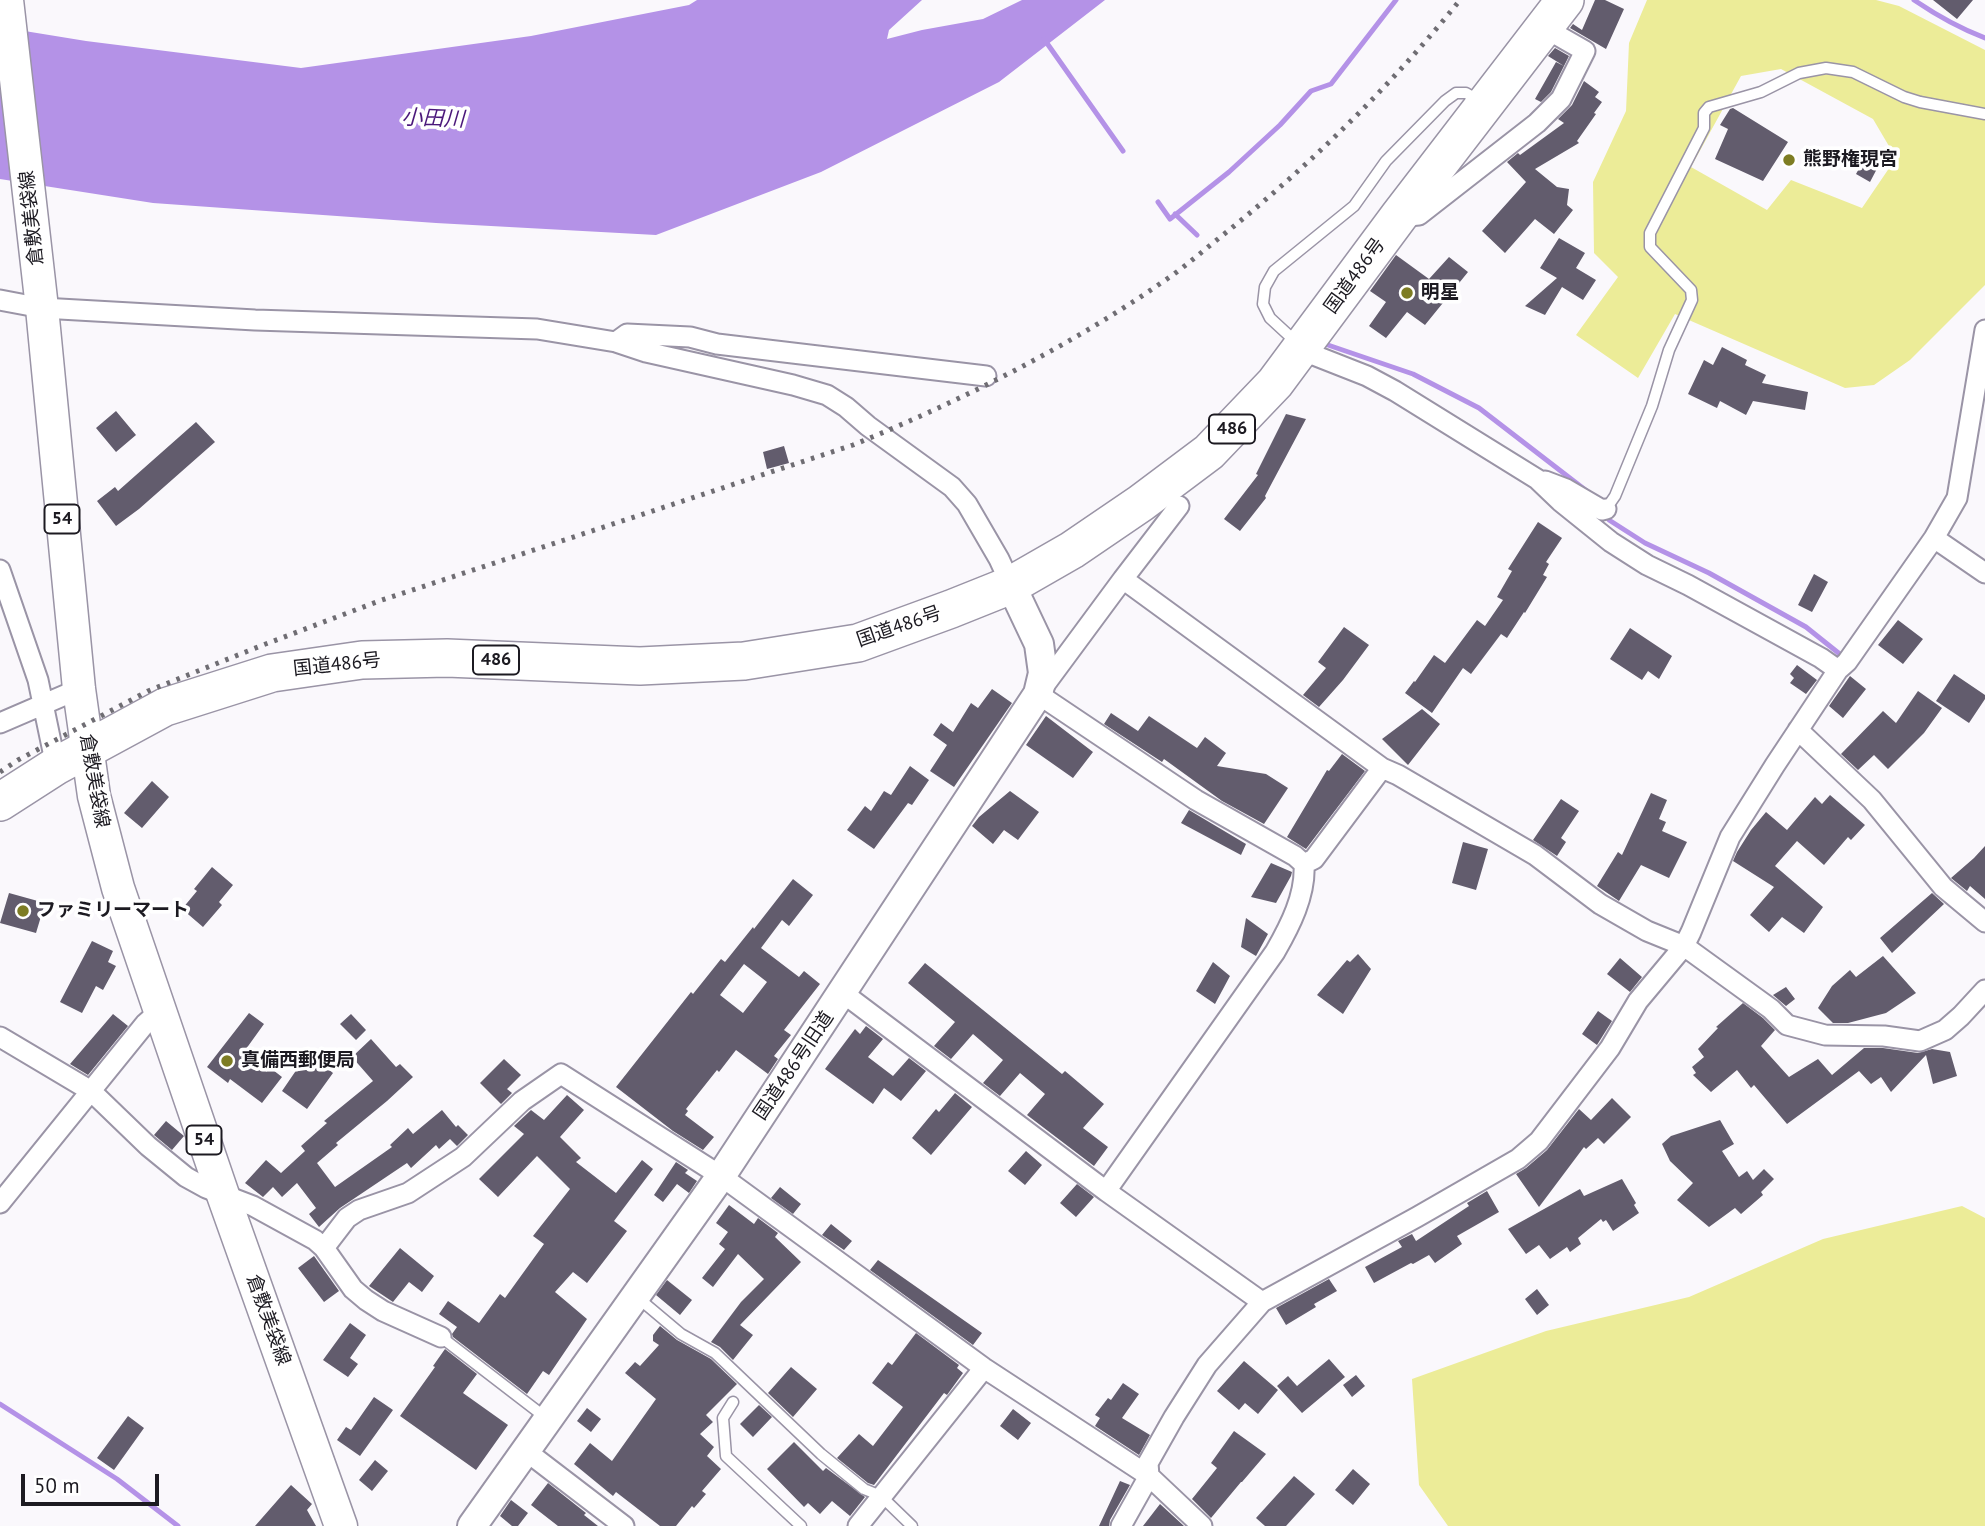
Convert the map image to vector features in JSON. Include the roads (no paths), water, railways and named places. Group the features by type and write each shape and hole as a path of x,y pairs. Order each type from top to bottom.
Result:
{"highway":[{"name":"国道486号","path":"0,802 56,766 165,707 272,673 362,660 435,658 640,666 744,661 858,643 1011,585 1072,550 1209,452 1275,383 1554,13"}],"main road":[{"name":"倉敷美袋線","path":"7,0 41,299 79,689 94,796 118,888 223,1195 341,1526"}],"street":[{"path":"1399,216 1419,215 1537,123 1561,99 1585,51 1554,13"},
{"path":"0,300 41,299 255,320 537,329 616,342 646,352 793,385 827,395 846,407 952,487 967,504 1011,585"},
{"path":"690,337 698,331 716,330"},
{"path":"1121,1526 1149,1476 1148,1462 1207,1366 1262,1302 1518,1159 1539,1141 1610,1048 1638,1001 1684,946 1730,837 1798,730 1845,663 1941,543 1957,498 1985,330"},
{"path":"616,342 627,334 690,337 717,344 986,376"},
{"path":"1302,347 1311,354 1395,391 1537,479 1611,542 1647,565 1821,658 1845,663"},
{"path":"1537,479 1566,489 1604,510"},
{"path":"1106,1191 1275,952 1302,892 1305,877 1304,864 1295,856 1196,800 1038,694 1180,506"},
{"path":"1941,543 1985,573"},
{"path":"0,570 38,680 56,766"},
{"path":"1123,579 1382,768 1535,855 1600,904 1647,931 1684,946 1772,1009 1787,1025 1825,1035 1884,1036 1920,1041 1945,1030 1985,990"},
{"name":"国道486号旧道","path":"472,1526 721,1176 1038,694 1043,673 1039,644 1011,585"},
{"path":"0,723 79,689"},
{"path":"1798,730 1872,800 1943,887 1985,922"},
{"path":"1304,864 1314,859 1382,768"},
{"path":"843,993 1106,1191 1262,1302"},
{"path":"0,1203 145,1024 162,1014"},
{"path":"0,1037 91,1091 186,1177 253,1206 315,1240 324,1248 353,1289 366,1300 383,1311 440,1337"},
{"path":"324,1248 347,1218 359,1210 408,1194 463,1157 522,1101 561,1074 721,1176 984,1368 1149,1476 1202,1526"},
{"path":"858,1526 984,1368"},
{"path":"526,1451 624,1526"}],"lane":[{"path":"1604,510 1615,496 1647,419 1669,350 1692,300 1691,290 1650,247 1650,233 1704,128 1704,113 1709,107 1761,92 1799,73 1826,68 1853,72 1920,102 1985,114"},
{"path":"1302,347 1270,318 1263,304 1265,287 1275,271 1354,206 1386,161 1456,93 1466,93 1484,104"},
{"path":"637,1296 681,1334 715,1353 821,1454 864,1489 881,1496 912,1526"},
{"path":"440,1337 548,1419"},
{"path":"733,1402 723,1418 726,1456 801,1526"}],"water":[{"name":"小田川","path":"697,0 922,0 889,30 887,39 983,19 1022,0 1105,0 999,82 821,172 656,235 153,203 0,179 0,27 86,41 301,68 531,36 689,5"}],"waterway":[{"path":"1158,202 1170,219 1229,172 1280,125 1311,91 1331,84 1396,0"},
{"path":"1914,0 1948,21 1985,38"},
{"path":"1044,39 1123,151"},
{"path":"1175,214 1197,235"},
{"path":"1325,344 1413,374 1479,408 1588,492"},
{"path":"1605,512 1609,520 1645,543 1709,573 1806,627 1846,659"},
{"path":"0,1404 117,1479 178,1526"}],"railway":[{"path":"0,772 148,691 379,601 853,445 978,389 1058,347 1181,269 1260,205 1379,93 1460,0"}],"place":[{"name":"熊野権現宮","path":"1789,160"},
{"name":"明星","path":"1407,293"},
{"name":"ファミリーマート","path":"23,911"},
{"name":"真備西郵便局","path":"227,1061"}]}
